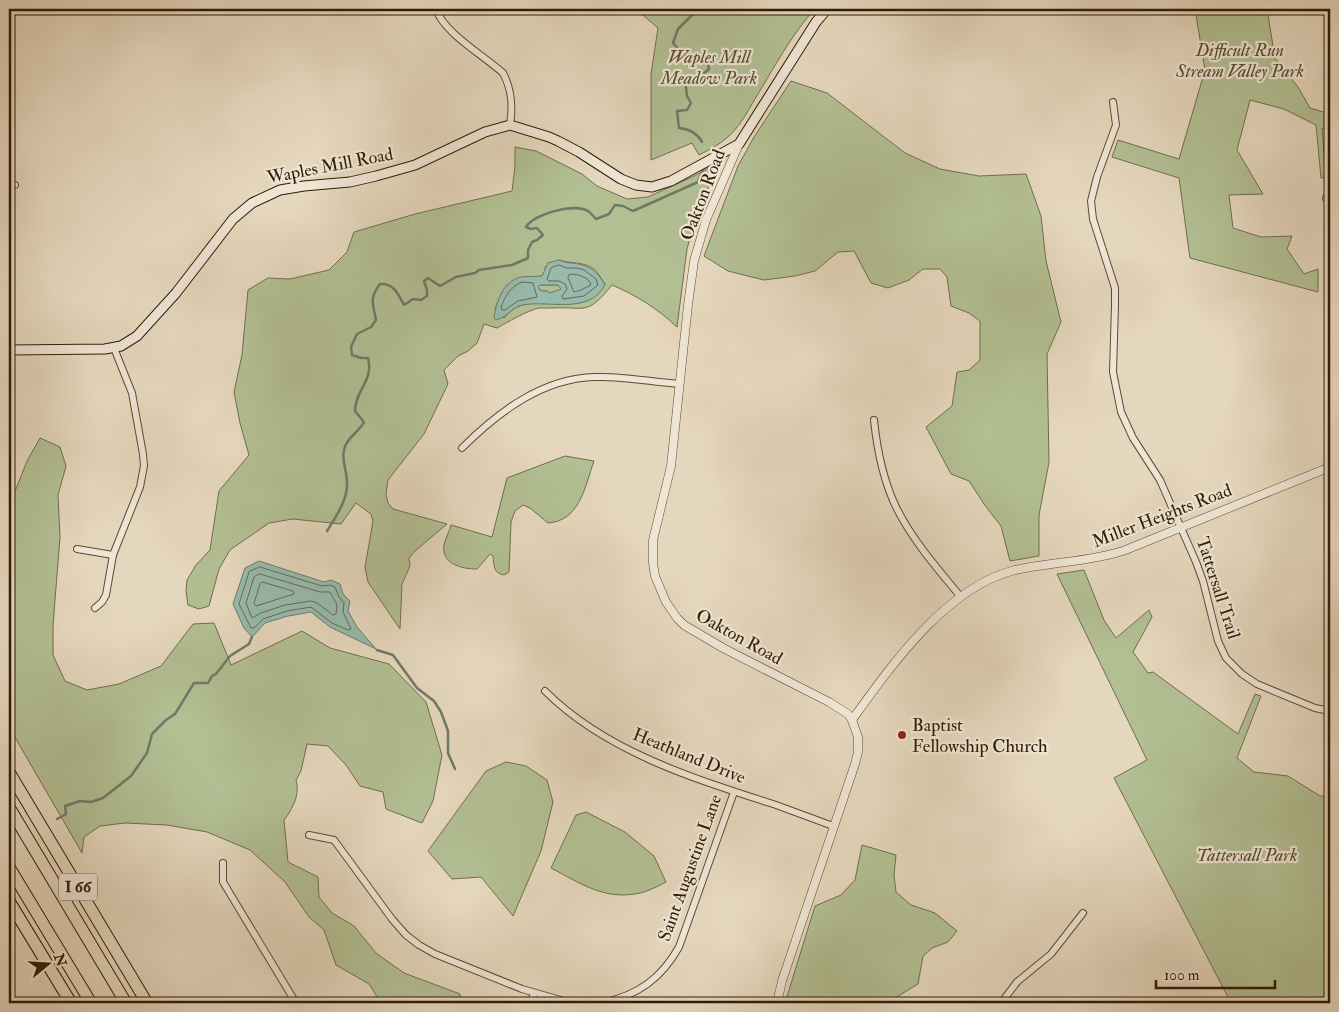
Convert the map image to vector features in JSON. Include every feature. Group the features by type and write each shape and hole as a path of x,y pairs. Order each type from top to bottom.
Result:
{"highway":[{"name":"I 66","path":"9,772 147,1003"},
{"path":"9,807 126,1003"},
{"path":"9,867 91,1003"},
{"path":"9,900 72,1003"}],"main road":[{"path":"510,125 549,137 579,152 620,179 642,187 652,187 671,181 739,144 816,22 827,9"},
{"name":"Waples Mill Road","path":"9,350 114,348 128,342 143,330 176,292 233,219 260,197 292,187 350,182 415,165 485,132 510,125"}],"street":[{"path":"436,9 439,17 452,31 502,73 508,82 512,110 510,125"},
{"name":"Tattersall Trail","path":"1113,102 1116,125 1097,177 1091,201 1093,219 1115,288 1116,305 1112,355 1114,384 1121,412 1128,428 1160,480 1181,528 1203,581 1218,641 1226,658 1242,674 1258,684 1315,708 1330,711"},
{"name":"Oakton Road","path":"739,144 716,195 698,247 690,287 671,466 652,550 655,576 666,602 677,618 694,632 829,702 848,714 852,720"},
{"path":"95,608 102,602 106,594 113,555 140,487 144,466 132,393 114,348"},
{"path":"462,448 519,400 568,381 604,377 680,384"},
{"path":"874,420 875,436 886,478 897,508 917,541 960,596"},
{"name":"Miller Heights Road","path":"852,720 906,649 960,596 974,587 1001,574 1034,567 1105,557 1330,467"},
{"path":"77,549 113,555"},
{"name":"Heathland Drive","path":"545,691 561,708 644,758 734,792 833,826"},
{"path":"777,1003 782,981 858,752 858,737 852,720"},
{"name":"Saint Augustine Lane","path":"602,1003 619,1000 640,991 659,975 671,961 679,947 734,792"},
{"path":"310,835 334,840 392,919 406,935 419,945 435,954 534,994 571,1003"},
{"path":"223,863 223,882 296,1003"},
{"path":"1001,1003 1017,982 1051,954 1083,913"},
{"path":"530,1003 534,994"}],"green space":[{"name":"Waples Mill Meadow Park","path":"636,9 815,9 791,40 741,122 728,137 699,155 692,143 651,160 651,74 658,28"},
{"name":"Difficult Run Stream Valley Park","path":"1195,9 1267,9 1275,58 1298,87 1310,108 1330,114 1330,130 1322,128 1326,177 1321,178 1316,125 1284,109 1250,100 1237,150 1263,194 1229,195 1233,228 1261,237 1292,236 1287,249 1304,274 1318,269 1318,292 1190,258 1179,178 1112,157 1118,140 1179,159 1205,70"},
{"path":"791,81 827,93 905,153 940,169 979,176 1026,174 1041,216 1046,261 1061,322 1047,354 1049,462 1039,515 1039,556 1010,561 1001,526 969,481 951,474 926,427 952,406 957,372 969,370 980,360 980,321 969,313 951,306 947,277 940,269 923,269 909,280 888,288 871,283 854,251 838,252 815,271 764,280 728,271 704,256 738,166 754,137"},
{"path":"515,147 536,151 582,174 597,186 627,199 648,197 724,160 700,203 687,249 677,327 646,303 612,285 596,302 585,308 539,308 497,328 484,324 477,343 468,351 458,356 444,370 448,384 424,434 388,480 386,494 388,503 393,509 447,524 409,558 410,566 402,584 400,629 368,582 365,567 373,521 371,514 356,503 341,524 293,519 269,523 230,550 219,569 209,606 199,609 188,605 187,580 196,565 210,550 219,491 249,455 234,392 242,355 248,290 268,278 290,279 329,270 347,252 354,232 415,214 512,191","holes":["559,260 591,267 605,284 597,294 588,300 577,303 529,304 517,307 504,318 495,309 504,290 511,282 523,277 542,276 545,272 545,267"]},
{"path":"540,285 558,285 562,288 550,293 541,291 538,287"},
{"path":"40,438 60,447 66,466 58,495 60,537 53,625 53,655 65,681 87,690 119,684 161,666 193,624 214,623 231,665 302,631 330,648 389,664 426,702 442,755 433,801 422,823 386,809 383,792 360,786 346,765 328,746 307,744 301,771 296,780 297,791 295,801 284,820 288,862 318,877 319,897 332,913 354,926 376,953 404,973 460,994 460,1003 381,1003 369,984 336,965 324,930 309,917 285,882 250,850 207,832 167,825 125,823 100,826 84,837 82,853 9,727 9,499 16,489 27,461"},
{"path":"565,456 594,461 580,501 567,516 559,521 548,523 530,508 523,505 515,511 511,522 509,572 504,575 500,574 495,568 493,556 490,554 477,569 457,566 449,561 444,549 451,525 492,537 507,478"},
{"name":"Tattersall Park","path":"1084,570 1104,620 1116,638 1149,610 1152,617 1133,652 1148,673 1153,672 1238,734 1255,694 1261,696 1237,758 1254,772 1288,776 1320,796 1330,796 1330,1003 1231,1003 1114,778 1147,760 1057,574"},
{"path":"506,762 526,766 547,780 553,802 541,851 513,916 481,877 452,879 428,851 486,771"},
{"path":"586,812 625,832 654,856 666,882 640,893 615,895 583,885 551,868 576,815"},
{"path":"862,845 896,855 894,875 896,892 911,905 935,913 957,931 948,942 932,948 923,956 918,984 887,1003 785,1003 815,906 841,895 855,880"}],"water":[{"path":"559,260 587,266 599,275 605,285 598,294 589,300 568,304 522,305 496,320 494,318 497,305 509,283 521,277 542,276 548,263","holes":["540,285 558,285 561,289 550,293 541,291 538,287"]},
{"path":"259,561 324,582 331,580 340,584 343,594 350,601 348,611 357,627 376,649 330,627 311,612 265,623 252,637 244,628 233,604 245,568"}],"waterway":[{"path":"698,9 678,29 673,43 679,50 707,61 709,69 703,74 685,80 687,96 691,103 687,110 677,111 679,128 692,132 702,142"},
{"path":"327,531 345,497 347,481 343,458 345,446 364,422 355,411 358,397 367,379 368,358 352,355 351,347 357,334 371,327 376,320 373,297 380,284 392,287 404,305 413,299 421,300 427,296 424,281 428,278 440,286 456,277 475,273 479,270 512,265 528,258 528,250 532,242 543,235 537,228 531,229 526,227 530,222 545,214 573,208 588,211 596,219 609,214 615,205 623,206 633,211 698,182 703,169 712,164"},
{"path":"57,819 66,814 65,806 80,801 91,802 103,798 131,776 147,753 152,734 175,714 194,683 208,683 230,656 249,644 252,637"},
{"path":"377,650 393,655 417,688 434,701 441,712 448,731 448,753 455,769"}],"place":[{"name":"Baptist Fellowship Church","path":"902,735"}]}
